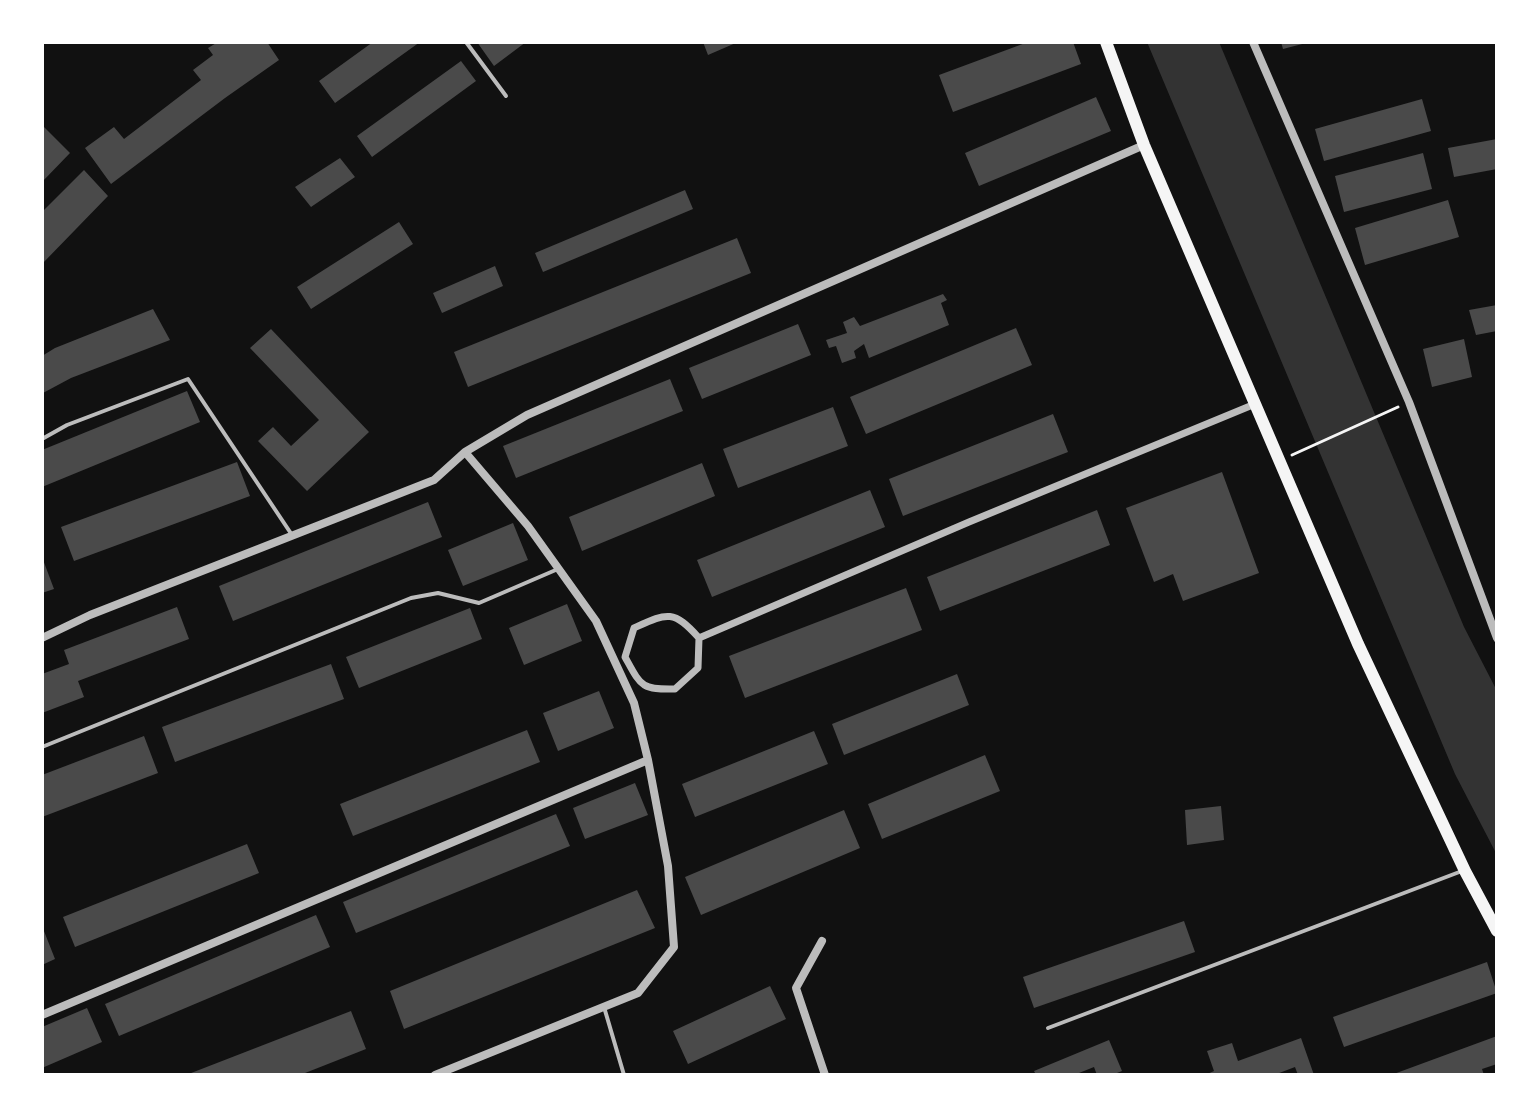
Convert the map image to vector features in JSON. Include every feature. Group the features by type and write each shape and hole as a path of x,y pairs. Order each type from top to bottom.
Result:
{"main road":[{"path":"1106,42 1144,145 1358,644 1465,871 1497,931"}],"street":[{"path":"1253,42 1409,402 1497,638"},
{"path":"42,638 90,615 434,480 465,452 527,415 1144,145"},
{"path":"699,638 1255,404"},
{"path":"435,1075 638,993 674,947 668,866 634,703 596,621 528,526 465,452"},
{"path":"662,615 682,620 699,638 698,668 675,689 653,690 638,682 625,657 634,628 662,615"},
{"path":"42,1015 648,760"},
{"path":"822,941 796,988 825,1075"}],"lane":[{"path":"466,42 506,96"},
{"path":"42,439 67,425 188,379 292,535"},
{"path":"42,747 411,598 438,593 479,603 559,569"},
{"path":"1048,1028 1465,871"},
{"path":"604,1007 624,1075"}],"path":[{"path":"1280,460 1409,402"}],"shaded area":[{"path":"1147,42 1219,42 1464,627 1497,691 1497,855 1455,774"}],"building":[{"path":"218,42 267,42 279,60 111,184 85,148 114,127 124,139 201,80 193,70 213,55 208,48"},
{"path":"373,42 420,42 335,103 319,81"},
{"path":"477,42 526,42 494,66"},
{"path":"703,42 738,42 708,55"},
{"path":"1028,42 1073,42 1081,64 953,112 939,75"},
{"path":"1281,42 1306,42 1306,43 1283,49"},
{"path":"461,61 476,81 372,157 357,136"},
{"path":"1096,97 1111,131 979,186 965,153"},
{"path":"1422,99 1431,131 1324,161 1315,129"},
{"path":"42,125 70,153 42,182"},
{"path":"1497,139 1497,169 1454,177 1448,148"},
{"path":"1423,153 1432,189 1344,212 1335,176"},
{"path":"340,158 355,177 311,207 295,187"},
{"path":"84,170 108,196 42,264 42,212"},
{"path":"685,190 693,209 543,272 535,253"},
{"path":"1448,200 1459,237 1365,265 1355,228"},
{"path":"399,222 413,244 311,309 297,287"},
{"path":"737,238 751,273 468,387 454,352"},
{"path":"495,266 503,286 442,313 433,293"},
{"path":"943,294 947,300 941,303 949,325 869,358 864,344 854,351 856,358 842,363 836,346 829,348 826,340 847,333 843,322 854,317 860,326"},
{"path":"1497,305 1497,331 1476,335 1469,310"},
{"path":"153,309 170,340 71,378 43,393 42,356"},
{"path":"798,324 811,355 702,399 689,368"},
{"path":"1016,328 1032,365 866,434 850,397"},
{"path":"271,329 369,432 307,491 258,441 273,427 291,446 319,420 250,348"},
{"path":"1464,339 1472,377 1432,387 1423,349"},
{"path":"670,379 683,411 516,478 503,446"},
{"path":"187,391 200,422 42,487 42,450"},
{"path":"833,407 848,446 738,488 723,449"},
{"path":"1053,414 1068,452 903,516 889,479"},
{"path":"237,462 250,496 74,561 61,527"},
{"path":"702,463 715,496 582,551 569,517"},
{"path":"1222,472 1259,573 1183,601 1173,574 1154,582 1126,508"},
{"path":"870,490 885,527 712,597 697,560"},
{"path":"428,502 442,537 233,621 219,586"},
{"path":"1097,510 1110,545 940,611 927,577"},
{"path":"513,523 528,560 463,586 448,550"},
{"path":"42,557 54,589 42,593"},
{"path":"906,588 922,630 745,698 729,656"},
{"path":"567,604 582,641 524,665 509,628"},
{"path":"177,607 189,639 78,681 84,697 42,713 42,674 69,664 64,650"},
{"path":"470,608 482,639 359,688 346,657"},
{"path":"331,664 344,699 175,762 162,727"},
{"path":"957,674 969,705 844,755 832,724"},
{"path":"599,691 614,728 558,751 543,713"},
{"path":"527,730 540,762 353,836 340,804"},
{"path":"814,731 828,764 695,817 682,784"},
{"path":"144,736 158,773 42,817 42,775"},
{"path":"985,755 1000,791 882,839 868,804"},
{"path":"635,783 648,815 585,839 573,808"},
{"path":"1221,806 1224,840 1187,845 1185,810"},
{"path":"844,810 860,848 701,915 685,877"},
{"path":"556,814 570,846 356,933 343,902"},
{"path":"247,844 259,873 75,947 63,917"},
{"path":"637,890 655,928 404,1029 390,991"},
{"path":"316,915 330,947 119,1036 105,1004"},
{"path":"1184,921 1195,952 1034,1008 1023,977"},
{"path":"42,926 55,959 42,965"},
{"path":"1487,962 1497,993 1344,1047 1333,1017"},
{"path":"770,986 786,1019 688,1064 673,1031"},
{"path":"87,1008 102,1042 42,1068 42,1027"},
{"path":"351,1011 366,1049 300,1075 186,1075"},
{"path":"1497,1036 1497,1064 1482,1069 1484,1075 1391,1075"},
{"path":"1301,1038 1314,1075 1298,1075 1295,1067 1274,1075 1205,1075 1214,1071 1207,1051 1232,1043 1238,1061"},
{"path":"1109,1040 1122,1071 1097,1075 1094,1067 1074,1075 1036,1075 1034,1071"}]}
